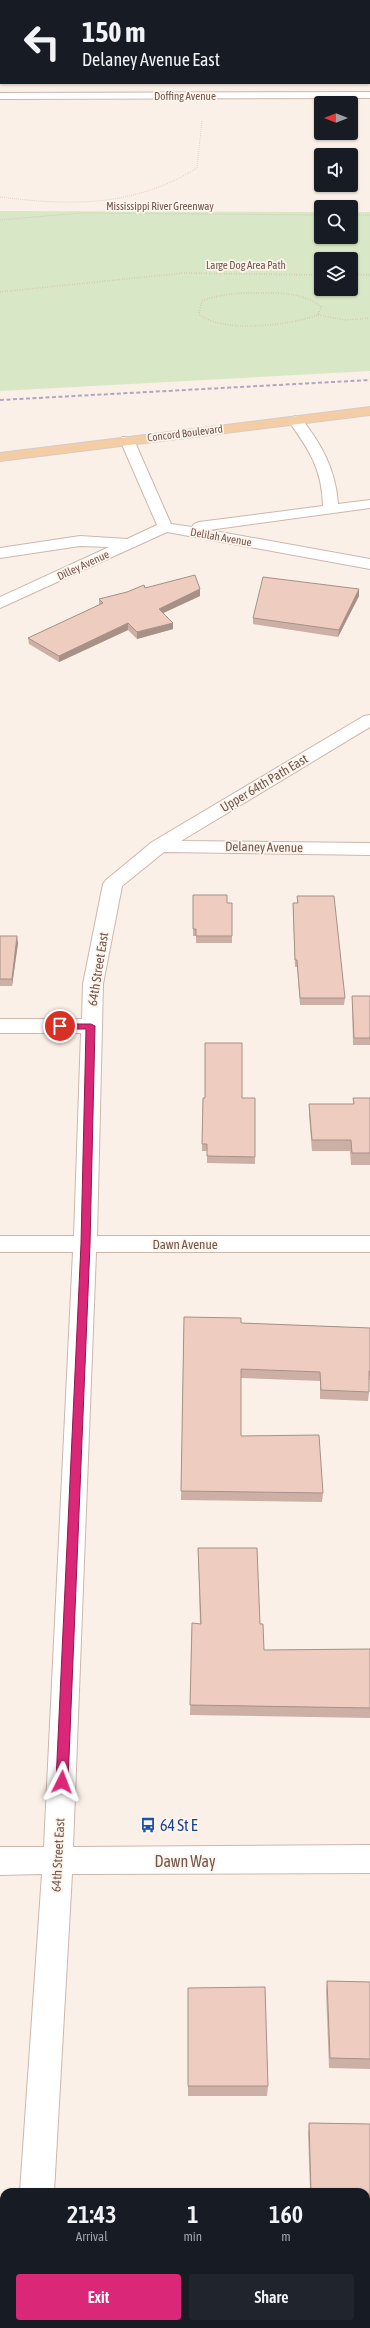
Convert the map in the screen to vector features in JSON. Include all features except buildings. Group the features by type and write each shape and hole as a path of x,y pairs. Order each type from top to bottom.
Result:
{"main road":[{"name":"Concord Boulevard","path":"0,457 127,440 370,411"}],"street":[{"path":"158,84 158,96"},
{"name":"Doffing Avenue","path":"0,96 370,95"},
{"path":"295,420 313,442 326,470 331,488 331,508"},
{"path":"127,440 173,528"},
{"name":"Dilley Avenue","path":"0,603 130,543 173,528 370,504"},
{"name":"Delilah Avenue","path":"173,528 370,564"},
{"path":"0,553 80,541 130,543"},
{"name":"Upper 64th Path East","path":"159,846 370,720"},
{"name":"Delaney Avenue","path":"159,846 370,848"},
{"name":"64th Street East","path":"37,2188 58,1862 86,1244 93,984 113,884 159,846"},
{"path":"0,1026 91,1026"},
{"name":"Dawn Avenue","path":"0,1244 370,1244"},
{"name":"Dawn Way","path":"0,1861 58,1862 370,1859"}],"path":[{"path":"0,197 66,203 106,200 152,192 180,181 197,168 202,116"},
{"path":"106,200 113,214"},
{"name":"Mississippi River Greenway","path":"0,220 81,213 314,215"},
{"path":"358,215 370,215"},
{"name":"Large Dog Area Path","path":"0,292 171,274 275,273 314,275"},
{"path":"358,274 370,275"},
{"path":"318,315 321,307 319,302 307,296 288,294 223,295 202,301 199,308 199,314 206,320 241,326 301,321 318,315 345,320 370,318"}],"green space":[{"path":"0,211 314,212 314,244 358,244 358,212 370,212 370,371 0,391"}],"railway":[{"path":"0,400 370,380"}],"place":[{"name":"64 St E","path":"148,1825"}],"route":[{"path":"60,1026 91,1026 86,1244 62,1782"}]}
